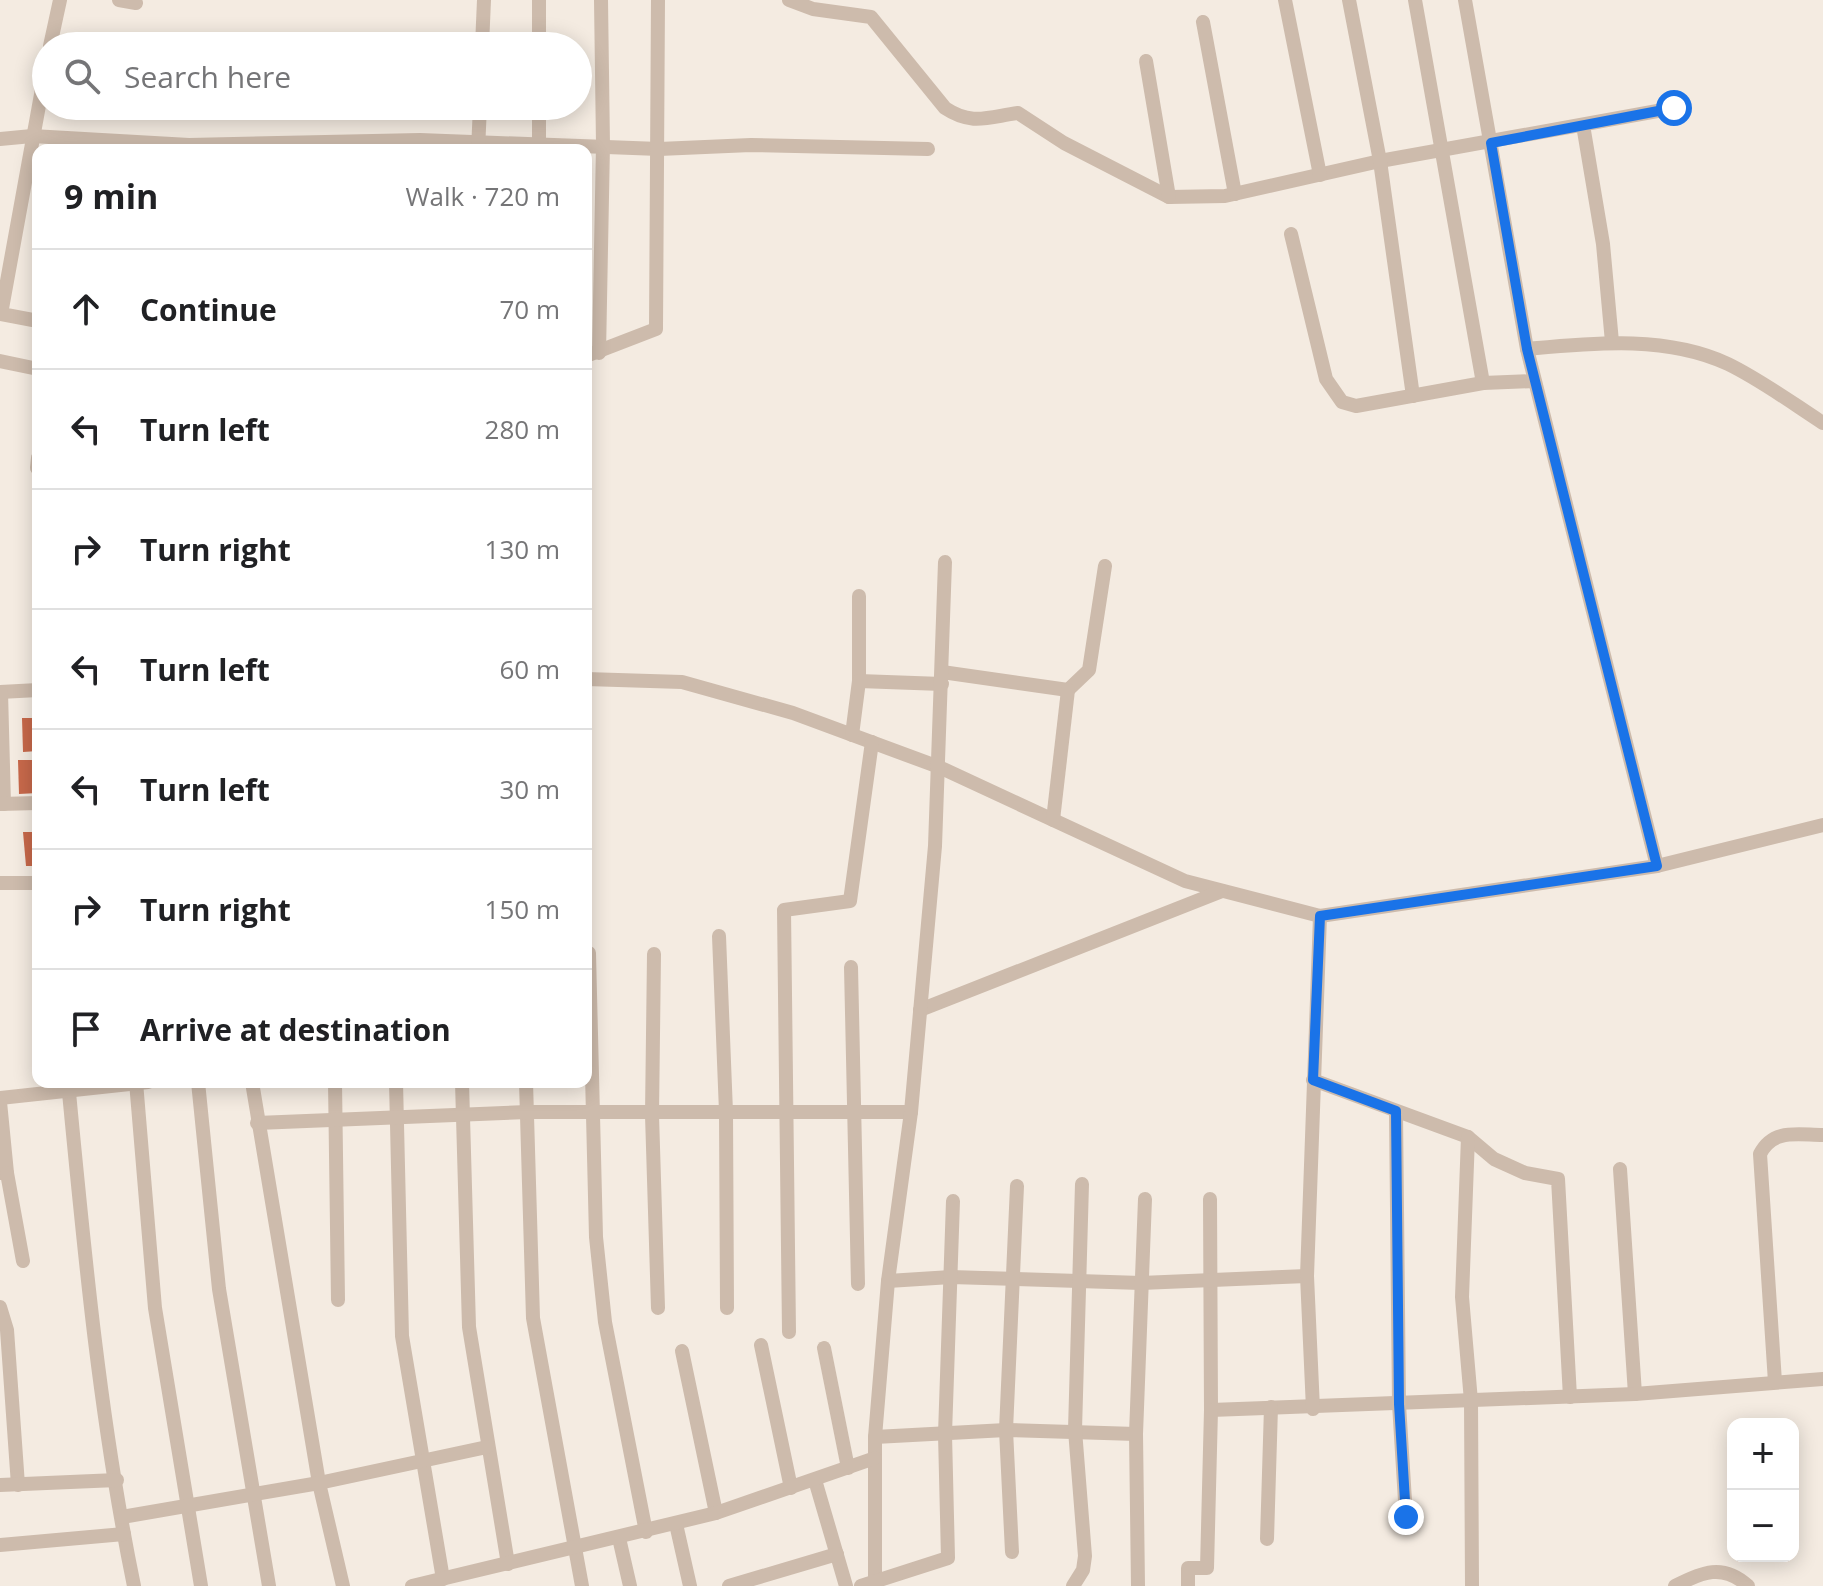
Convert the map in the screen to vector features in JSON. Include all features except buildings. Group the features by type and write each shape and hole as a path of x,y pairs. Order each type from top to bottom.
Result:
{"street":[{"path":"53,32 60,0"},
{"path":"119,0 136,3"},
{"path":"483,32 484,0"},
{"path":"539,0 539,32"},
{"path":"601,0 603,145 593,354 656,329 658,0"},
{"path":"789,0 813,9 871,17 945,108 960,118 976,122 1018,113 1064,143 1093,155 1169,197 1235,194 1380,161 1674,108"},
{"path":"1285,0 1320,175"},
{"path":"1349,0 1380,161 1413,396"},
{"path":"1415,0 1483,383"},
{"path":"1465,0 1534,381 1657,866"},
{"path":"1203,22 1235,194"},
{"path":"1146,61 1169,197"},
{"path":"32,320 0,314 35,120"},
{"path":"478,144 479,120"},
{"path":"539,120 539,144"},
{"path":"1583,125 1603,244 1612,342"},
{"path":"0,139 32,136 88,144"},
{"path":"592,145 659,149 751,145 928,149"},
{"path":"1291,234 1326,379 1342,402 1356,406 1483,383 1534,381"},
{"path":"1527,349 1612,342 1698,353 1730,365 1823,423"},
{"path":"0,361 32,368"},
{"path":"945,562 939,767 911,1112 888,1281 875,1437 868,1584 948,1558 945,1434 953,1201"},
{"path":"1053,820 1068,690 1089,670 1105,566"},
{"path":"852,735 859,681 859,596"},
{"path":"859,681 942,678 1068,690"},
{"path":"592,679 682,682 793,713 939,767 1185,881 1320,916 1657,866 1823,825"},
{"path":"32,690 1,692 2,804 32,803"},
{"path":"789,1332 784,910 850,901 872,742"},
{"path":"0,883 32,883"},
{"path":"920,1010 1222,891"},
{"path":"1313,1409 1307,1276 1320,916"},
{"path":"719,936 726,1112 727,1308"},
{"path":"654,954 652,1115 658,1308"},
{"path":"851,967 851,1111 858,1284"},
{"path":"592,1073 596,1237 605,1322 646,1532"},
{"path":"1313,1080 1468,1137 1494,1159 1525,1173 1558,1179 1570,1397"},
{"path":"23,1261 4,1173 0,1100 54,1088"},
{"path":"68,1088 89,1290 134,1586"},
{"path":"137,1088 155,1308 201,1586"},
{"path":"199,1088 219,1289 269,1586"},
{"path":"253,1088 319,1483 343,1586"},
{"path":"335,1088 338,1300"},
{"path":"396,1088 402,1336 443,1579"},
{"path":"462,1088 469,1327 508,1564"},
{"path":"526,1088 533,1318 582,1586"},
{"path":"257,1123 527,1112 652,1115 785,1110 911,1112"},
{"path":"1396,1111 1399,1404 1406,1517"},
{"path":"1775,1382 1760,1154 1766,1142 1778,1135 1823,1135"},
{"path":"1468,1137 1462,1297 1471,1401 1472,1586"},
{"path":"1620,1169 1635,1394"},
{"path":"1073,1586 1083,1570 1085,1556 1075,1430 1082,1184"},
{"path":"1012,1552 1006,1430 1017,1186"},
{"path":"1138,1586 1136,1434 1145,1199"},
{"path":"1188,1586 1188,1568 1207,1568 1211,1410 1210,1199"},
{"path":"888,1281 951,1277 1141,1283 1307,1276"},
{"path":"0,1307 7,1330 18,1485"},
{"path":"761,1345 791,1488"},
{"path":"824,1348 848,1468"},
{"path":"682,1351 716,1513"},
{"path":"1211,1410 1271,1407 1313,1409 1635,1394 1823,1379"},
{"path":"1267,1539 1271,1407"},
{"path":"875,1437 1006,1430 1136,1434"},
{"path":"122,1517 189,1503 319,1483 487,1447"},
{"path":"416,1586 716,1513 875,1458"},
{"path":"0,1485 117,1480"},
{"path":"815,1480 846,1586"},
{"path":"676,1524 690,1586"},
{"path":"0,1545 124,1534"},
{"path":"619,1538 630,1586"},
{"path":"729,1586 837,1554"},
{"path":"1675,1586 1710,1570 1724,1571 1748,1586"}],"route":[{"path":"1406,1517 1399,1404 1396,1111 1313,1080 1320,916 1657,866 1527,349 1491,143 1674,108"}]}
